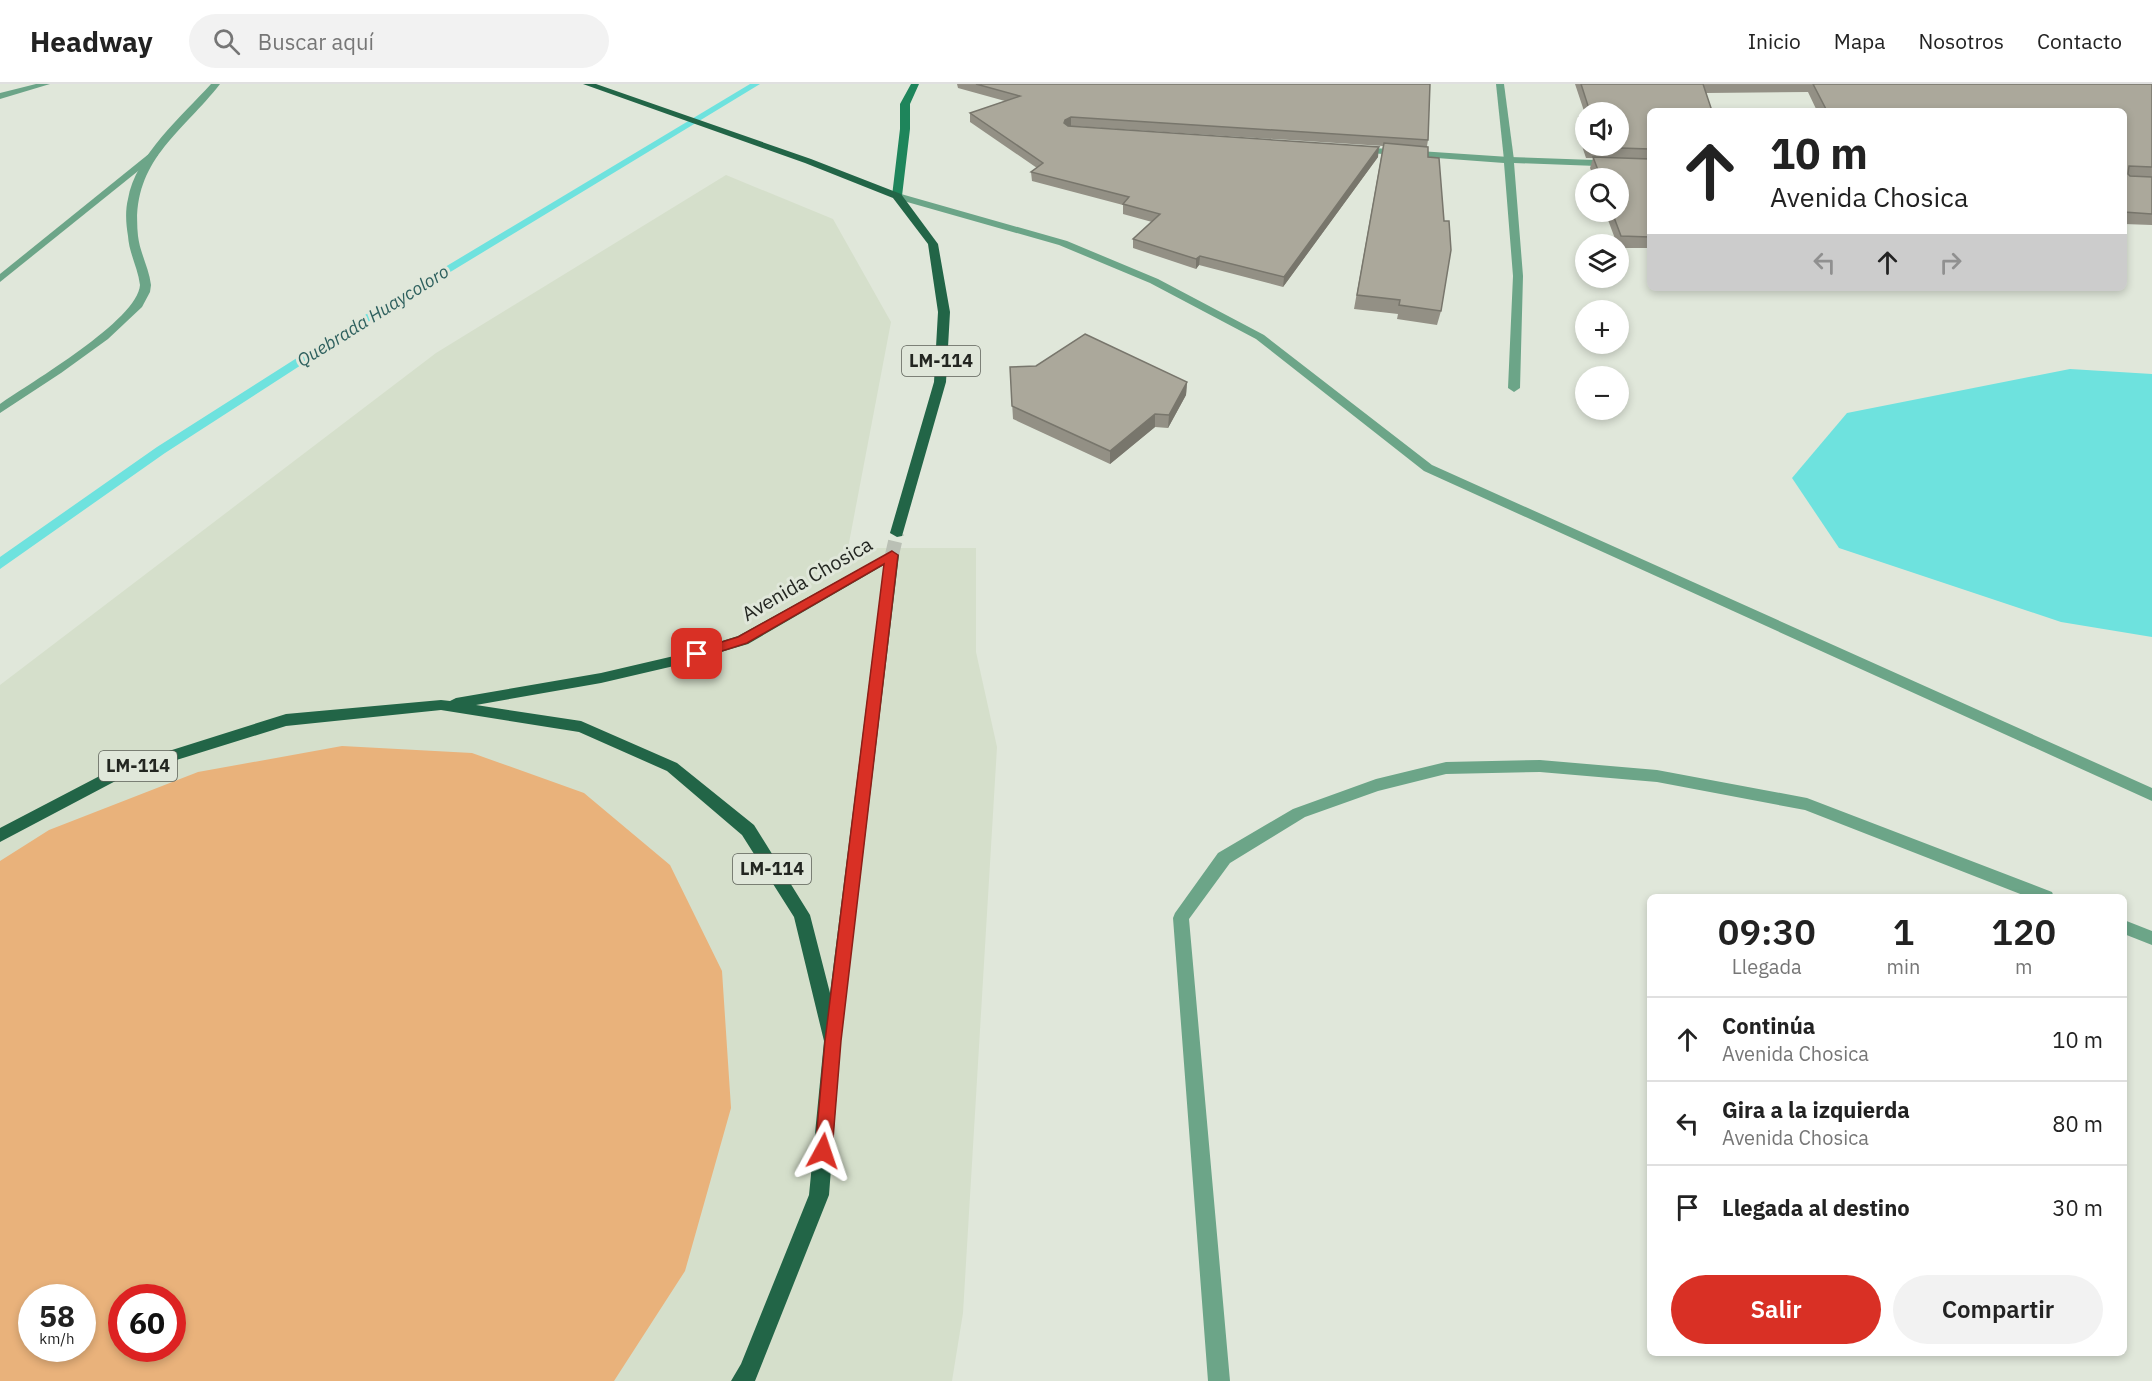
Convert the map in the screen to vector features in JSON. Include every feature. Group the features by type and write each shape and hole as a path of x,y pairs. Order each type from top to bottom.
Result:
{"main road":[{"path":"587,84 808,161 897,196 905,129 905,104 915,84"},
{"name":"Avenida Chosica","path":"897,196 933,244 945,312 940,382 897,533"},
{"name":"Avenida Chosica","path":"441,705 601,678 674,661 743,640 892,555 833,1041"},
{"name":"LM-114","path":"0,836 120,772 286,720 441,705 581,727 672,767 748,830 802,915 833,1041 819,1195 749,1371 742,1381"}],"street":[{"path":"0,96 46,84"},
{"path":"0,279 153,155 216,84"},
{"path":"1500,84 1509,160 1518,276 1514,388"},
{"path":"1343,149 1509,160 1647,165"},
{"path":"0,409 93,345 135,311 145,292 142,264 133,240 133,194 153,155"},
{"path":"897,196 1064,243 1154,281 1260,337 1428,468 2152,795"},
{"path":"1219,1381 1181,918 1224,858 1299,813 1376,785 1446,768 1540,766 1657,776 1807,804 2038,894"},
{"path":"2127,928 2152,938"}],"shaded area":[{"path":"726,175 833,219 891,322 848,548 976,548 976,652 997,747 963,1313 952,1381 0,1381 0,685 436,353"},
{"path":"342,746 472,753 584,793 670,865 722,971 731,1108 685,1271 614,1381 0,1381 0,861 49,830 198,772"}],"water":[{"path":"2070,369 2152,374 2152,637 2061,622 1839,548 1792,478 1847,413"}],"building":[{"path":"976,84 1430,84 1428,140 1071,117 1065,120 1064,123 1068,126 1379,147 1284,277 1200,256 1196,259 1133,239 1160,214 1123,204 1129,197 1031,172 1043,163 970,113 1020,96"},
{"path":"1581,84 1703,84 1711,108 1647,108 1647,149 1629,148 1629,102 1587,102"},
{"path":"1813,84 2152,84 2152,167 2129,166 2128,174 2152,177 2152,214 2127,212 2127,108 1825,108"},
{"path":"1384,143 1428,147 1428,157 1439,158 1444,221 1449,221 1451,250 1441,311 1399,305 1400,300 1357,295"},
{"path":"1593,157 1647,159 1647,237 1620,234 1616,222 1629,222 1629,168 1597,168"},
{"path":"1085,334 1187,382 1169,415 1155,414 1110,451 1012,406 1010,367 1036,366"}],"waterway":[{"name":"Quebrada Huaycoloro","path":"0,564 161,450 359,323 756,84"}],"tunnel":[{"path":"892,555 897,533"}],"route":[{"path":"697,654 743,640 892,555 833,1041 823,1151"}]}
